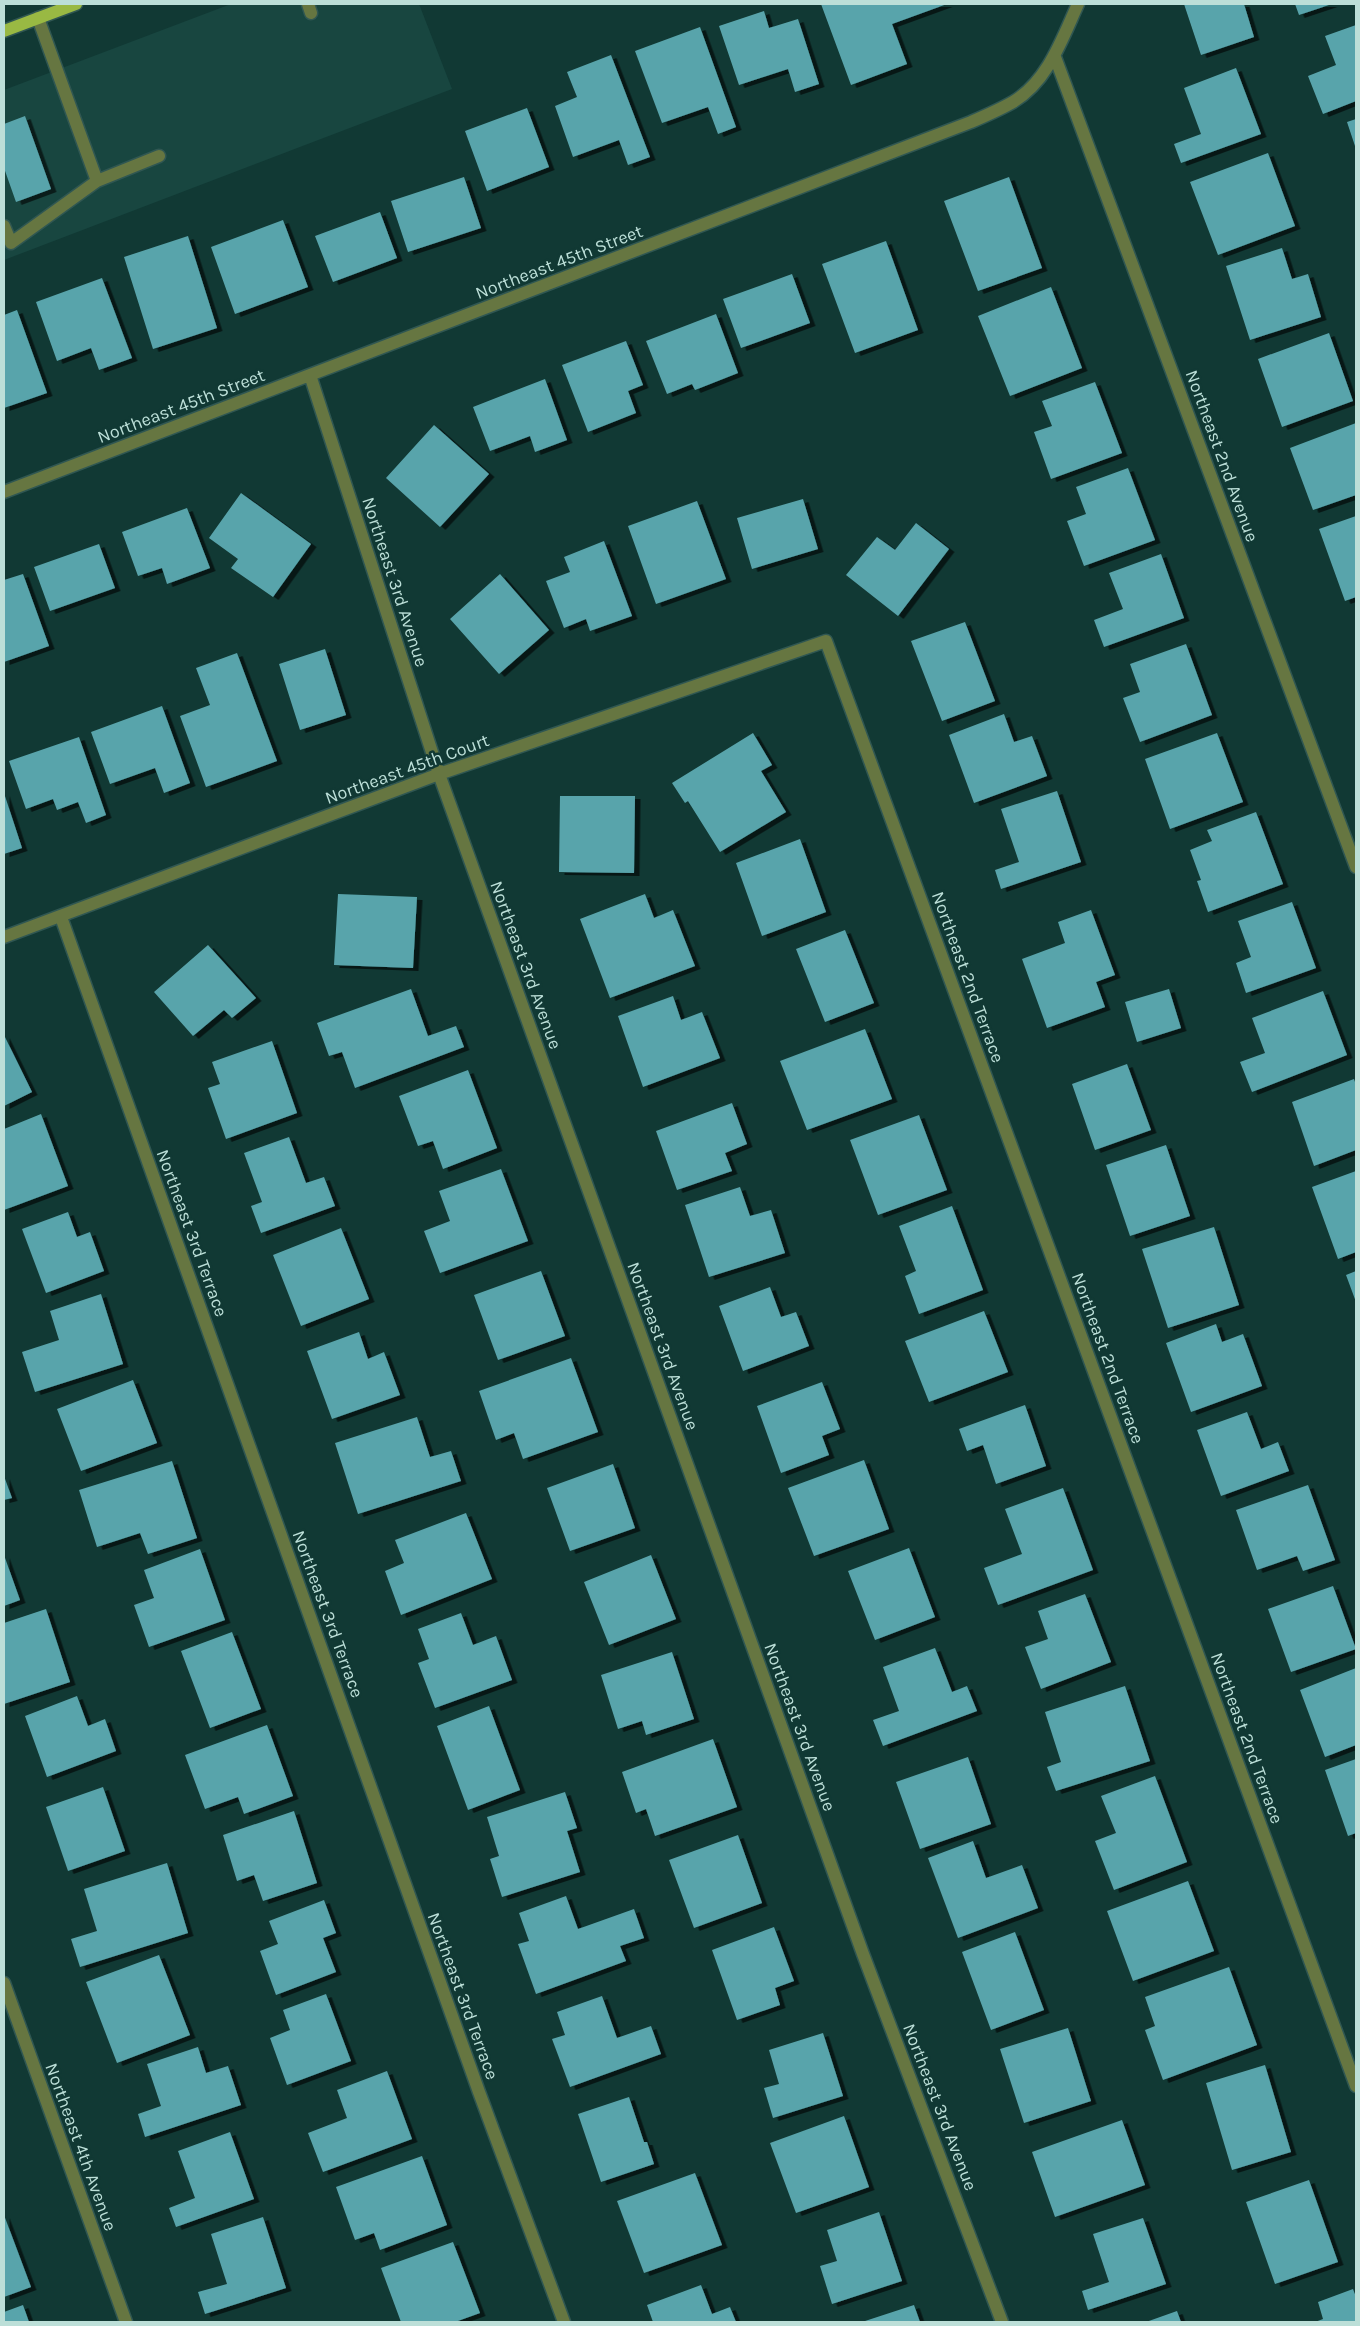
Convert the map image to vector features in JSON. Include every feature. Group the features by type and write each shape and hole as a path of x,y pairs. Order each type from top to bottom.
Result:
{"main road":[{"path":"4,31 76,4"}],"street":[{"name":"Northeast 45th Street","path":"4,492 970,122 1014,102 1029,90 1054,57 1078,4"},
{"path":"38,18 97,181"},
{"name":"Northeast 2nd Avenue","path":"1054,57 1356,867"},
{"path":"4,226 11,243 97,181 159,156"},
{"name":"Northeast 3rd Avenue","path":"310,376 439,774 863,1954 1002,2322"},
{"name":"Northeast 45th Court","path":"4,937 439,774 826,641"},
{"name":"Northeast 2nd Terrace","path":"826,641 1356,2086"},
{"name":"Northeast 3rd Terrace","path":"60,917 479,2092 564,2322"},
{"name":"Northeast 4th Avenue","path":"4,1983 126,2322"}],"shaded area":[{"path":"231,4 419,4 452,89 4,260 4,90"}],"building":[{"path":"821,4 947,4 892,24 907,64 851,85"},
{"path":"1184,4 1244,4 1254,37 1201,55"},
{"path":"1295,4 1332,4 1299,15"},
{"path":"764,11 769,28 798,19 819,84 795,92 788,69 739,85 719,26"},
{"path":"1356,25 1356,101 1323,114 1308,76 1336,65 1325,36"},
{"path":"700,27 736,127 718,134 708,107 662,123 635,51"},
{"path":"611,55 650,157 628,165 619,140 573,157 555,106 577,97 567,72"},
{"path":"1236,68 1261,134 1181,163 1174,144 1201,134 1184,88"},
{"path":"527,108 549,167 487,191 465,131"},
{"path":"25,116 51,189 16,202 4,168 4,124"},
{"path":"1356,119 1356,149 1347,122"},
{"path":"1268,153 1295,226 1218,255 1190,182"},
{"path":"464,177 481,228 408,252 391,201"},
{"path":"1009,177 1042,268 978,291 944,201"},
{"path":"380,212 397,258 333,282 315,236"},
{"path":"283,220 308,287 235,314 211,247"},
{"path":"188,236 217,328 153,349 124,257"},
{"path":"886,241 918,330 855,353 822,264"},
{"path":"1282,248 1292,279 1308,274 1321,317 1250,340 1226,266"},
{"path":"792,274 810,323 741,348 723,299"},
{"path":"102,278 132,358 99,370 91,348 57,361 36,302"},
{"path":"1051,287 1082,368 1010,396 978,316"},
{"path":"17,310 47,393 4,408 4,315"},
{"path":"716,314 738,373 695,390 692,384 667,394 646,341"},
{"path":"1329,333 1353,401 1282,427 1258,359"},
{"path":"626,341 643,385 628,391 636,413 588,432 562,365"},
{"path":"545,379 567,440 535,452 530,436 490,451 473,407"},
{"path":"1095,382 1122,453 1051,479 1034,432 1052,426 1042,401"},
{"path":"1356,423 1356,495 1313,510 1290,448"},
{"path":"434,425 489,474 440,527 386,478"},
{"path":"1128,468 1155,540 1084,566 1067,521 1086,514 1076,487"},
{"path":"241,493 311,544 273,597 231,568 238,559 209,538"},
{"path":"803,499 818,549 752,569 737,518"},
{"path":"697,501 726,579 656,604 628,526"},
{"path":"187,508 210,568 167,584 162,568 138,576 122,532"},
{"path":"1356,516 1356,597 1345,601 1319,529"},
{"path":"916,523 949,549 898,616 846,575 877,537 895,550"},
{"path":"604,541 632,616 590,631 586,619 564,628 546,581 570,572 564,557"},
{"path":"99,544 115,588 50,611 34,567"},
{"path":"1161,554 1184,618 1104,647 1094,620 1123,609 1109,573"},
{"path":"23,574 49,646 4,662 4,580"},
{"path":"500,574 549,630 499,674 450,619"},
{"path":"965,622 995,701 942,721 911,641"},
{"path":"1186,644 1212,715 1140,742 1123,698 1140,692 1130,664"},
{"path":"325,649 346,715 300,730 279,664"},
{"path":"237,653 277,761 206,787 180,716 210,705 196,668"},
{"path":"162,706 190,783 164,793 155,768 110,784 91,732"},
{"path":"1004,714 1014,742 1032,736 1047,776 974,803 949,735"},
{"path":"753,733 772,765 761,771 786,812 720,852 688,801 685,803 672,783"},
{"path":"1217,733 1243,802 1170,829 1145,759"},
{"path":"79,737 106,815 86,823 78,802 57,810 53,799 26,809 9,761"},
{"path":"1057,791 1081,862 1001,889 995,870 1019,862 1001,809"},
{"path":"4,793 22,848 4,854"},
{"path":"560,796 635,796 634,873 559,872"},
{"path":"1256,812 1283,884 1208,912 1197,881 1201,880 1190,850 1212,841 1207,830"},
{"path":"800,839 826,912 762,936 736,863"},
{"path":"338,894 417,897 413,968 334,965"},
{"path":"645,894 654,918 673,910 695,966 610,998 580,919"},
{"path":"1292,902 1316,968 1246,993 1236,963 1251,957 1238,921"},
{"path":"1091,910 1115,975 1096,982 1105,1007 1047,1028 1022,959 1065,943 1058,922"},
{"path":"845,930 874,1003 825,1022 796,949"},
{"path":"208,945 256,998 232,1018 224,1010 193,1036 154,992"},
{"path":"411,989 428,1036 456,1026 464,1047 355,1088 342,1052 329,1056 317,1023"},
{"path":"1169,989 1181,1028 1137,1042 1125,1002"},
{"path":"1323,991 1347,1055 1252,1092 1240,1062 1265,1053 1252,1018"},
{"path":"673,996 681,1020 702,1012 720,1058 643,1087 618,1016"},
{"path":"865,1029 892,1099 807,1130 780,1061"},
{"path":"4,1035 32,1092 4,1106"},
{"path":"272,1041 297,1113 226,1139 208,1088 220,1084 212,1062"},
{"path":"1127,1064 1151,1130 1095,1150 1072,1084"},
{"path":"468,1070 497,1148 443,1169 433,1141 418,1146 399,1096"},
{"path":"1354,1079 1356,1085 1356,1150 1314,1166 1292,1102"},
{"path":"732,1103 747,1144 725,1153 732,1171 677,1190 656,1131"},
{"path":"41,1114 68,1186 4,1210 4,1129"},
{"path":"919,1115 947,1190 878,1215 850,1140"},
{"path":"289,1137 306,1183 324,1177 335,1206 261,1233 251,1206 262,1202 244,1153"},
{"path":"1166,1145 1190,1216 1130,1236 1106,1165"},
{"path":"501,1169 528,1241 440,1273 424,1231 450,1221 439,1191"},
{"path":"1356,1171 1356,1252 1338,1259 1312,1187"},
{"path":"740,1187 750,1216 771,1210 785,1253 709,1277 685,1205"},
{"path":"952,1206 983,1290 919,1314 905,1276 916,1271 899,1226"},
{"path":"68,1212 77,1237 90,1232 104,1271 46,1293 22,1229"},
{"path":"1214,1227 1239,1305 1168,1328 1142,1249"},
{"path":"341,1228 369,1299 301,1326 273,1255"},
{"path":"541,1271 565,1336 498,1360 474,1295"},
{"path":"1356,1271 1356,1302 1346,1275"},
{"path":"770,1287 781,1317 796,1312 809,1346 743,1371 719,1306"},
{"path":"101,1294 123,1364 35,1392 22,1352 59,1340 50,1311"},
{"path":"984,1311 1008,1372 929,1402 905,1341"},
{"path":"1216,1324 1222,1342 1243,1334 1262,1386 1191,1412 1166,1343"},
{"path":"359,1332 368,1359 384,1352 400,1395 332,1419 307,1351"},
{"path":"571,1358 598,1432 523,1459 514,1433 496,1440 479,1391"},
{"path":"133,1380 157,1443 81,1471 57,1409"},
{"path":"822,1382 840,1429 822,1436 829,1455 781,1473 757,1406"},
{"path":"1025,1405 1046,1466 996,1484 983,1445 967,1451 959,1429"},
{"path":"1247,1412 1261,1449 1278,1442 1289,1471 1221,1496 1197,1430"},
{"path":"417,1417 430,1457 451,1451 461,1481 358,1514 335,1443"},
{"path":"864,1460 889,1529 814,1556 788,1488"},
{"path":"172,1461 197,1538 148,1554 140,1533 97,1547 79,1490"},
{"path":"613,1464 635,1528 570,1551 547,1488"},
{"path":"4,1476 12,1498 4,1500"},
{"path":"1308,1485 1335,1560 1303,1571 1297,1556 1257,1570 1236,1510"},
{"path":"1063,1488 1093,1570 998,1605 984,1568 1022,1554 1005,1509"},
{"path":"466,1513 492,1579 401,1615 385,1571 404,1563 395,1540"},
{"path":"909,1548 935,1617 875,1640 848,1571"},
{"path":"200,1549 225,1620 149,1647 134,1605 154,1598 144,1570"},
{"path":"4,1555 20,1600 4,1606"},
{"path":"651,1555 676,1619 609,1645 584,1582"},
{"path":"1333,1586 1356,1649 1291,1672 1268,1609"},
{"path":"1085,1594 1111,1662 1041,1689 1025,1647 1048,1639 1038,1611"},
{"path":"46,1609 70,1682 4,1704 4,1623"},
{"path":"461,1613 473,1645 496,1636 512,1680 435,1708 418,1663 429,1659 418,1629"},
{"path":"232,1632 261,1709 210,1728 181,1651"},
{"path":"935,1648 952,1692 967,1686 977,1711 883,1746 873,1720 899,1711 883,1667"},
{"path":"672,1652 694,1719 646,1735 642,1721 618,1729 601,1675"},
{"path":"1356,1668 1356,1745 1325,1757 1300,1690"},
{"path":"1125,1686 1150,1761 1056,1791 1047,1767 1061,1762 1045,1712"},
{"path":"77,1696 88,1726 105,1719 116,1751 47,1777 25,1716"},
{"path":"489,1706 520,1790 468,1810 437,1726"},
{"path":"267,1725 293,1796 244,1814 238,1797 205,1809 185,1755"},
{"path":"713,1739 737,1807 655,1836 646,1809 636,1813 622,1772"},
{"path":"968,1757 991,1824 920,1849 896,1782"},
{"path":"1356,1759 1356,1833 1348,1836 1325,1770"},
{"path":"1155,1776 1187,1862 1114,1890 1095,1841 1116,1833 1101,1796"},
{"path":"103,1787 125,1851 68,1871 46,1807"},
{"path":"565,1792 577,1828 567,1831 580,1872 502,1897 490,1859 499,1856 487,1817"},
{"path":"294,1811 317,1883 263,1901 254,1875 237,1881 223,1835"},
{"path":"738,1835 762,1903 694,1928 669,1860"},
{"path":"973,1841 986,1878 1022,1865 1038,1908 958,1938 928,1858"},
{"path":"167,1863 188,1933 80,1967 71,1939 97,1931 84,1889"},
{"path":"1188,1881 1214,1951 1133,1981 1107,1911"},
{"path":"566,1896 578,1929 634,1909 644,1938 620,1946 626,1961 536,1994 518,1944 529,1941 519,1913"},
{"path":"324,1900 336,1933 323,1938 336,1972 276,1995 260,1951 278,1944 269,1921"},
{"path":"774,1927 794,1981 775,1988 780,2005 737,2020 712,1950"},
{"path":"1015,1932 1044,2010 991,2030 962,1952"},
{"path":"159,1955 190,2035 117,2063 86,1982"},
{"path":"1229,1967 1257,2045 1163,2080 1145,2030 1155,2026 1145,1997"},
{"path":"326,1994 351,2061 287,2085 270,2038 290,2030 283,2010"},
{"path":"602,1996 617,2038 651,2026 661,2054 570,2087 552,2039 565,2035 557,2012"},
{"path":"1068,2028 1091,2101 1024,2123 1000,2049"},
{"path":"823,2033 843,2096 773,2118 764,2088 779,2084 769,2050"},
{"path":"198,2047 206,2073 228,2066 241,2105 145,2137 138,2114 161,2106 147,2064"},
{"path":"1265,2065 1291,2152 1232,2170 1206,2083"},
{"path":"387,2071 412,2139 323,2172 308,2133 347,2118 337,2090"},
{"path":"629,2097 644,2142 647,2142 654,2164 601,2182 578,2114"},
{"path":"844,2116 869,2187 796,2213 770,2143"},
{"path":"1122,2120 1145,2185 1055,2217 1032,2152"},
{"path":"230,2132 254,2199 176,2227 169,2208 195,2198 178,2151"},
{"path":"422,2156 447,2225 380,2250 374,2233 355,2240 336,2187"},
{"path":"695,2173 722,2245 644,2273 617,2201"},
{"path":"1309,2180 1338,2262 1275,2284 1246,2202"},
{"path":"879,2212 902,2281 832,2304 820,2266 837,2261 827,2230"},
{"path":"4,2215 31,2287 4,2297"},
{"path":"263,2217 286,2288 205,2314 198,2292 227,2284 211,2234"},
{"path":"1143,2218 1166,2284 1088,2310 1082,2291 1109,2282 1093,2234"},
{"path":"453,2242 480,2313 455,2322 401,2322 381,2268"},
{"path":"701,2285 712,2314 730,2307 736,2322 653,2322 647,2305"},
{"path":"1353,2289 1356,2297 1356,2322 1315,2322 1323,2319 1318,2302"},
{"path":"23,2305 29,2322 4,2322 4,2312"},
{"path":"914,2305 920,2322 862,2322"},
{"path":"1177,2311 1181,2322 1146,2322"}]}
